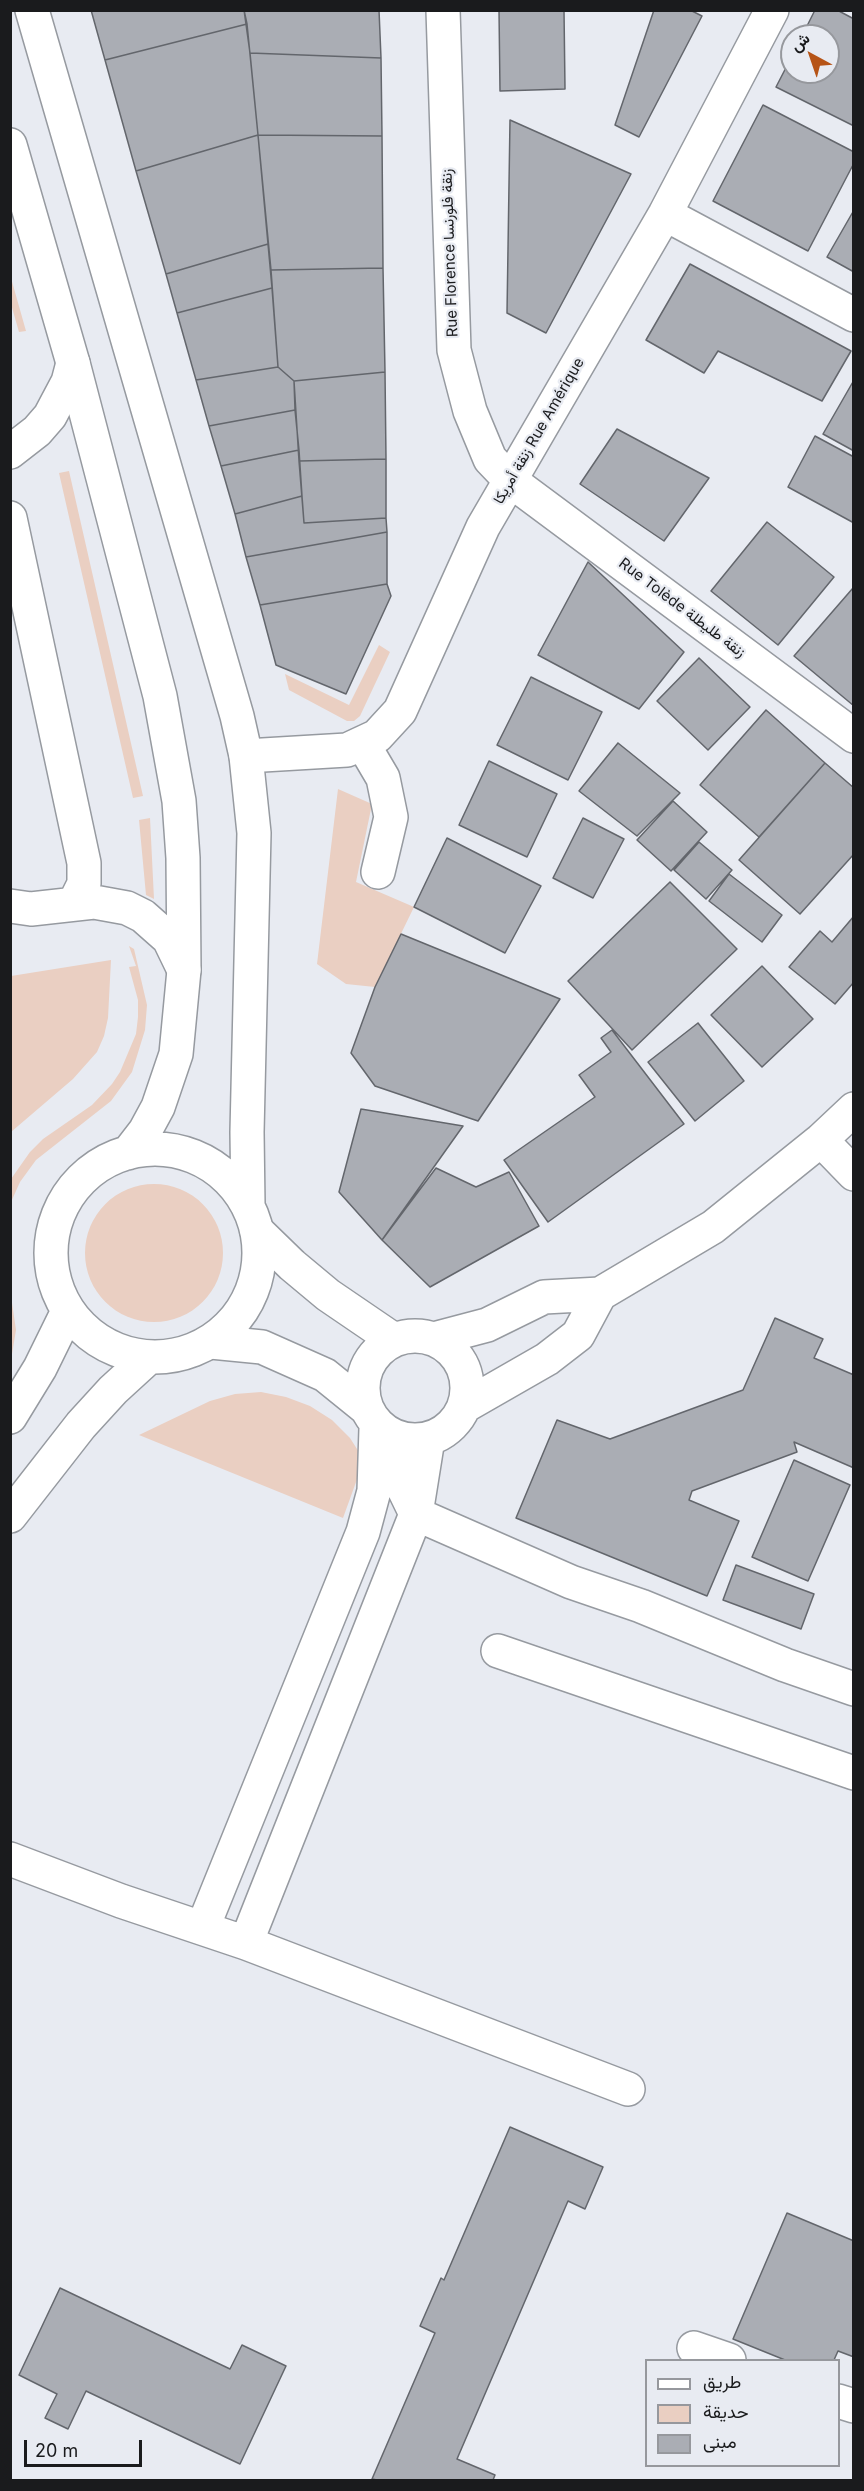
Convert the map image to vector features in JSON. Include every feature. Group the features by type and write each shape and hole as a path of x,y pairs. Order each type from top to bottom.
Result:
{"street":[{"path":"32,10 237,716 246,756 254,833 247,1132 253,1218 260,1262 252,1293 236,1320 211,1342 181,1355 148,1358 116,1351 81,1328 68,1311 55,1282 51,1249 58,1217 74,1189 98,1167 128,1153 156,1149 184,1153 210,1164 232,1182 253,1218 291,1264 328,1295 394,1340"},
{"name":"Rue Florence زنقة فلورنسا","path":"443,10 454,350 470,411 490,459 511,481"},
{"name":"زنقة أمريكا Rue Amérique","path":"246,756 347,750 377,736 400,711 483,527 665,214 772,10"},
{"path":"10,146 73,363 160,696 179,801 183,858 184,970 176,1054 169,1081 145,1131 128,1153"},
{"path":"665,214 854,315"},
{"path":"10,452 37,431 50,416 68,382 73,363"},
{"name":"Rue Tolède زنقة طليطلة","path":"511,481 854,736"},
{"path":"10,518 84,863 84,884 74,904"},
{"path":"363,744 383,778 390,807 391,817 378,872"},
{"path":"10,906 31,909 74,904 111,904 127,908 143,916 169,939 184,970"},
{"path":"854,1109 822,1140 713,1227 600,1294 544,1297 487,1325 434,1339 407,1336 394,1340 370,1361 364,1377 363,1393 378,1422 400,1481 416,1514 571,1582 641,1606 785,1665 854,1689"},
{"path":"822,1140 854,1174"},
{"path":"465,1406 548,1359 578,1335 600,1294"},
{"path":"10,1417 40,1368 68,1311"},
{"path":"211,1342 262,1347 325,1375 378,1422 415,1441 428,1439 444,1432 456,1421 465,1406 468,1390 459,1359 447,1347 434,1339"},
{"path":"10,1516 81,1425 113,1390 148,1358"},
{"path":"203,1928 363,1532 374,1491 378,1422"},
{"path":"246,1943 416,1514 428,1439"},
{"path":"498,1651 854,1773"},
{"path":"10,1859 121,1901 246,1943 628,2089"},
{"path":"694,2348 724,2359"}],"green space":[{"path":"10,278 26,331 19,332 11,304"},
{"path":"69,471 143,796 133,798 59,473"},
{"path":"379,645 390,652 360,716 354,721 347,721 289,690 285,674 349,705"},
{"path":"338,789 372,804 356,882 414,907 375,987 346,984 317,964"},
{"path":"150,818 154,899 146,895 139,820"},
{"path":"129,946 134,949 147,1005 145,1030 132,1072 111,1101 36,1160 20,1182 11,1202 11,1179 30,1152 43,1139 92,1105 120,1072 136,1034 138,1017 138,1000 129,967 136,966"},
{"path":"111,960 108,1018 97,1052 73,1079 11,1132 11,976"},
{"path":"154,1184 180,1190 203,1204 217,1227 223,1253 217,1279 203,1302 180,1316 154,1322 128,1316 105,1302 91,1279 85,1253 91,1227 105,1204 128,1190"},
{"path":"11,1296 16,1330 10,1360"},
{"path":"261,1392 286,1397 310,1406 332,1420 350,1438 364,1460 343,1518 139,1435 210,1401 235,1394"}],"building":[{"path":"91,10 244,10 247,24 105,60"},
{"path":"244,10 379,10 381,58 250,53"},
{"path":"499,10 564,10 565,89 500,91"},
{"path":"654,10 690,10 702,16 639,137 615,125"},
{"path":"815,10 837,10 854,19 854,126 776,87 780,79 780,84 840,84 840,24 808,24"},
{"path":"247,24 258,135 136,171 105,60"},
{"path":"250,53 381,58 382,136 258,135"},
{"path":"763,105 854,152 854,163 808,251 713,201"},
{"path":"510,120 631,174 546,333 507,313"},
{"path":"258,135 382,136 383,268 271,270"},
{"path":"258,135 268,244 166,274 136,171"},
{"path":"854,210 854,272 827,257"},
{"path":"268,244 272,288 177,313 166,274"},
{"path":"690,264 851,351 822,401 718,351 704,373 646,340"},
{"path":"383,268 385,372 294,381 278,367 271,270"},
{"path":"272,288 278,367 196,380 177,313"},
{"path":"278,367 294,381 295,410 209,426 196,380"},
{"path":"385,372 386,459 299,461 294,381"},
{"path":"854,380 854,451 823,434"},
{"path":"295,410 299,450 221,466 209,426"},
{"path":"617,429 709,478 664,541 580,484"},
{"path":"815,436 854,457 854,523 788,487"},
{"path":"299,450 302,496 235,514 221,466"},
{"path":"386,459 386,518 304,523 299,461"},
{"path":"302,496 304,523 386,518 387,532 246,557 235,514"},
{"path":"767,522 834,577 778,645 711,591"},
{"path":"387,532 387,584 260,605 246,557"},
{"path":"588,562 684,652 639,709 538,655"},
{"path":"387,584 391,596 346,694 276,665 260,605"},
{"path":"854,589 854,706 794,656"},
{"path":"699,658 750,707 708,750 657,701"},
{"path":"531,677 602,712 568,780 497,745"},
{"path":"766,710 825,763 759,837 700,785"},
{"path":"618,743 680,793 637,836 579,791"},
{"path":"489,761 557,794 527,857 459,825"},
{"path":"825,763 854,788 854,854 800,914 739,860"},
{"path":"673,801 707,832 671,871 637,840"},
{"path":"583,818 624,839 593,898 553,878"},
{"path":"447,838 541,886 505,953 414,907"},
{"path":"699,842 732,870 706,899 674,870"},
{"path":"729,874 782,915 762,942 709,901"},
{"path":"670,882 737,949 632,1050 568,981"},
{"path":"854,916 854,982 835,1004 789,967 820,931 832,942"},
{"path":"401,934 560,999 478,1121 375,1086 351,1053 375,987"},
{"path":"762,966 813,1019 762,1067 711,1015"},
{"path":"698,1023 744,1081 695,1121 648,1062"},
{"path":"612,1030 684,1124 548,1222 504,1160 595,1097 579,1075 611,1052 601,1038"},
{"path":"361,1109 463,1126 382,1240 339,1192"},
{"path":"436,1168 476,1187 509,1172 539,1226 430,1287 382,1240"},
{"path":"775,1318 823,1339 814,1358 854,1375 854,1468 794,1442 797,1452 692,1491 689,1500 739,1521 707,1596 516,1518 557,1420 610,1439 743,1390"},
{"path":"794,1460 850,1485 808,1581 752,1557"},
{"path":"736,1565 814,1594 801,1629 723,1600"},
{"path":"510,2127 603,2167 585,2209 568,2201 457,2459 495,2475 493,2480 372,2479 435,2333 420,2326 441,2278 444,2280"},
{"path":"787,2213 854,2241 854,2357 838,2351 834,2359 783,2359 733,2339"},
{"path":"60,2288 230,2369 242,2345 286,2366 240,2464 86,2391 68,2429 45,2418 57,2394 19,2375"}]}
